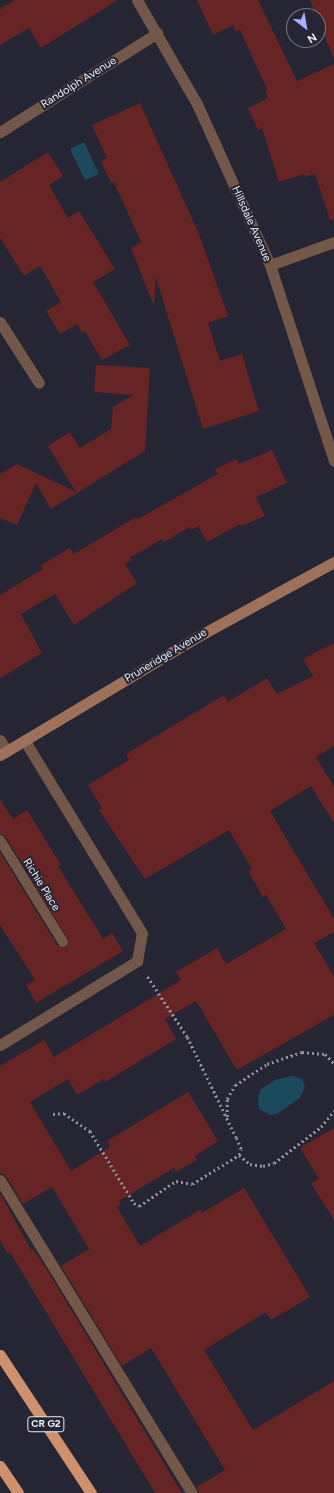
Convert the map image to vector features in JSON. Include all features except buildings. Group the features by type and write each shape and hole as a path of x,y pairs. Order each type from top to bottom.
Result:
{"highway":[{"name":"CR G2","path":"0,1355 91,1493"},
{"path":"0,1466 18,1493"}],"main road":[{"name":"Pruneridge Avenue","path":"4,753 197,637 334,562"}],"street":[{"name":"Hillsdale Avenue","path":"137,0 197,104 270,265 334,461"},
{"name":"Randolph Avenue","path":"0,132 157,33"},
{"path":"270,265 334,242"},
{"path":"0,322 39,383"},
{"path":"0,740 4,753"},
{"path":"0,1045 137,961 142,933 24,740"},
{"path":"0,1180 192,1493"}],"lane":[{"name":"Richie Place","path":"0,840 63,942"}],"path":[{"path":"53,1114 64,1112 90,1131 134,1203 139,1206 176,1181 192,1184 239,1155 241,1149 187,1037 137,961"},
{"path":"227,1118 227,1099 235,1085 267,1064 302,1052 325,1054 334,1063"},
{"path":"239,1155 250,1164 263,1166 274,1163 321,1127 334,1111"}],"water":[{"path":"84,142 99,174 85,180 70,149"},
{"path":"293,1076 302,1079 305,1086 300,1098 277,1114 270,1115 259,1109 258,1096 261,1089 277,1079"}]}
